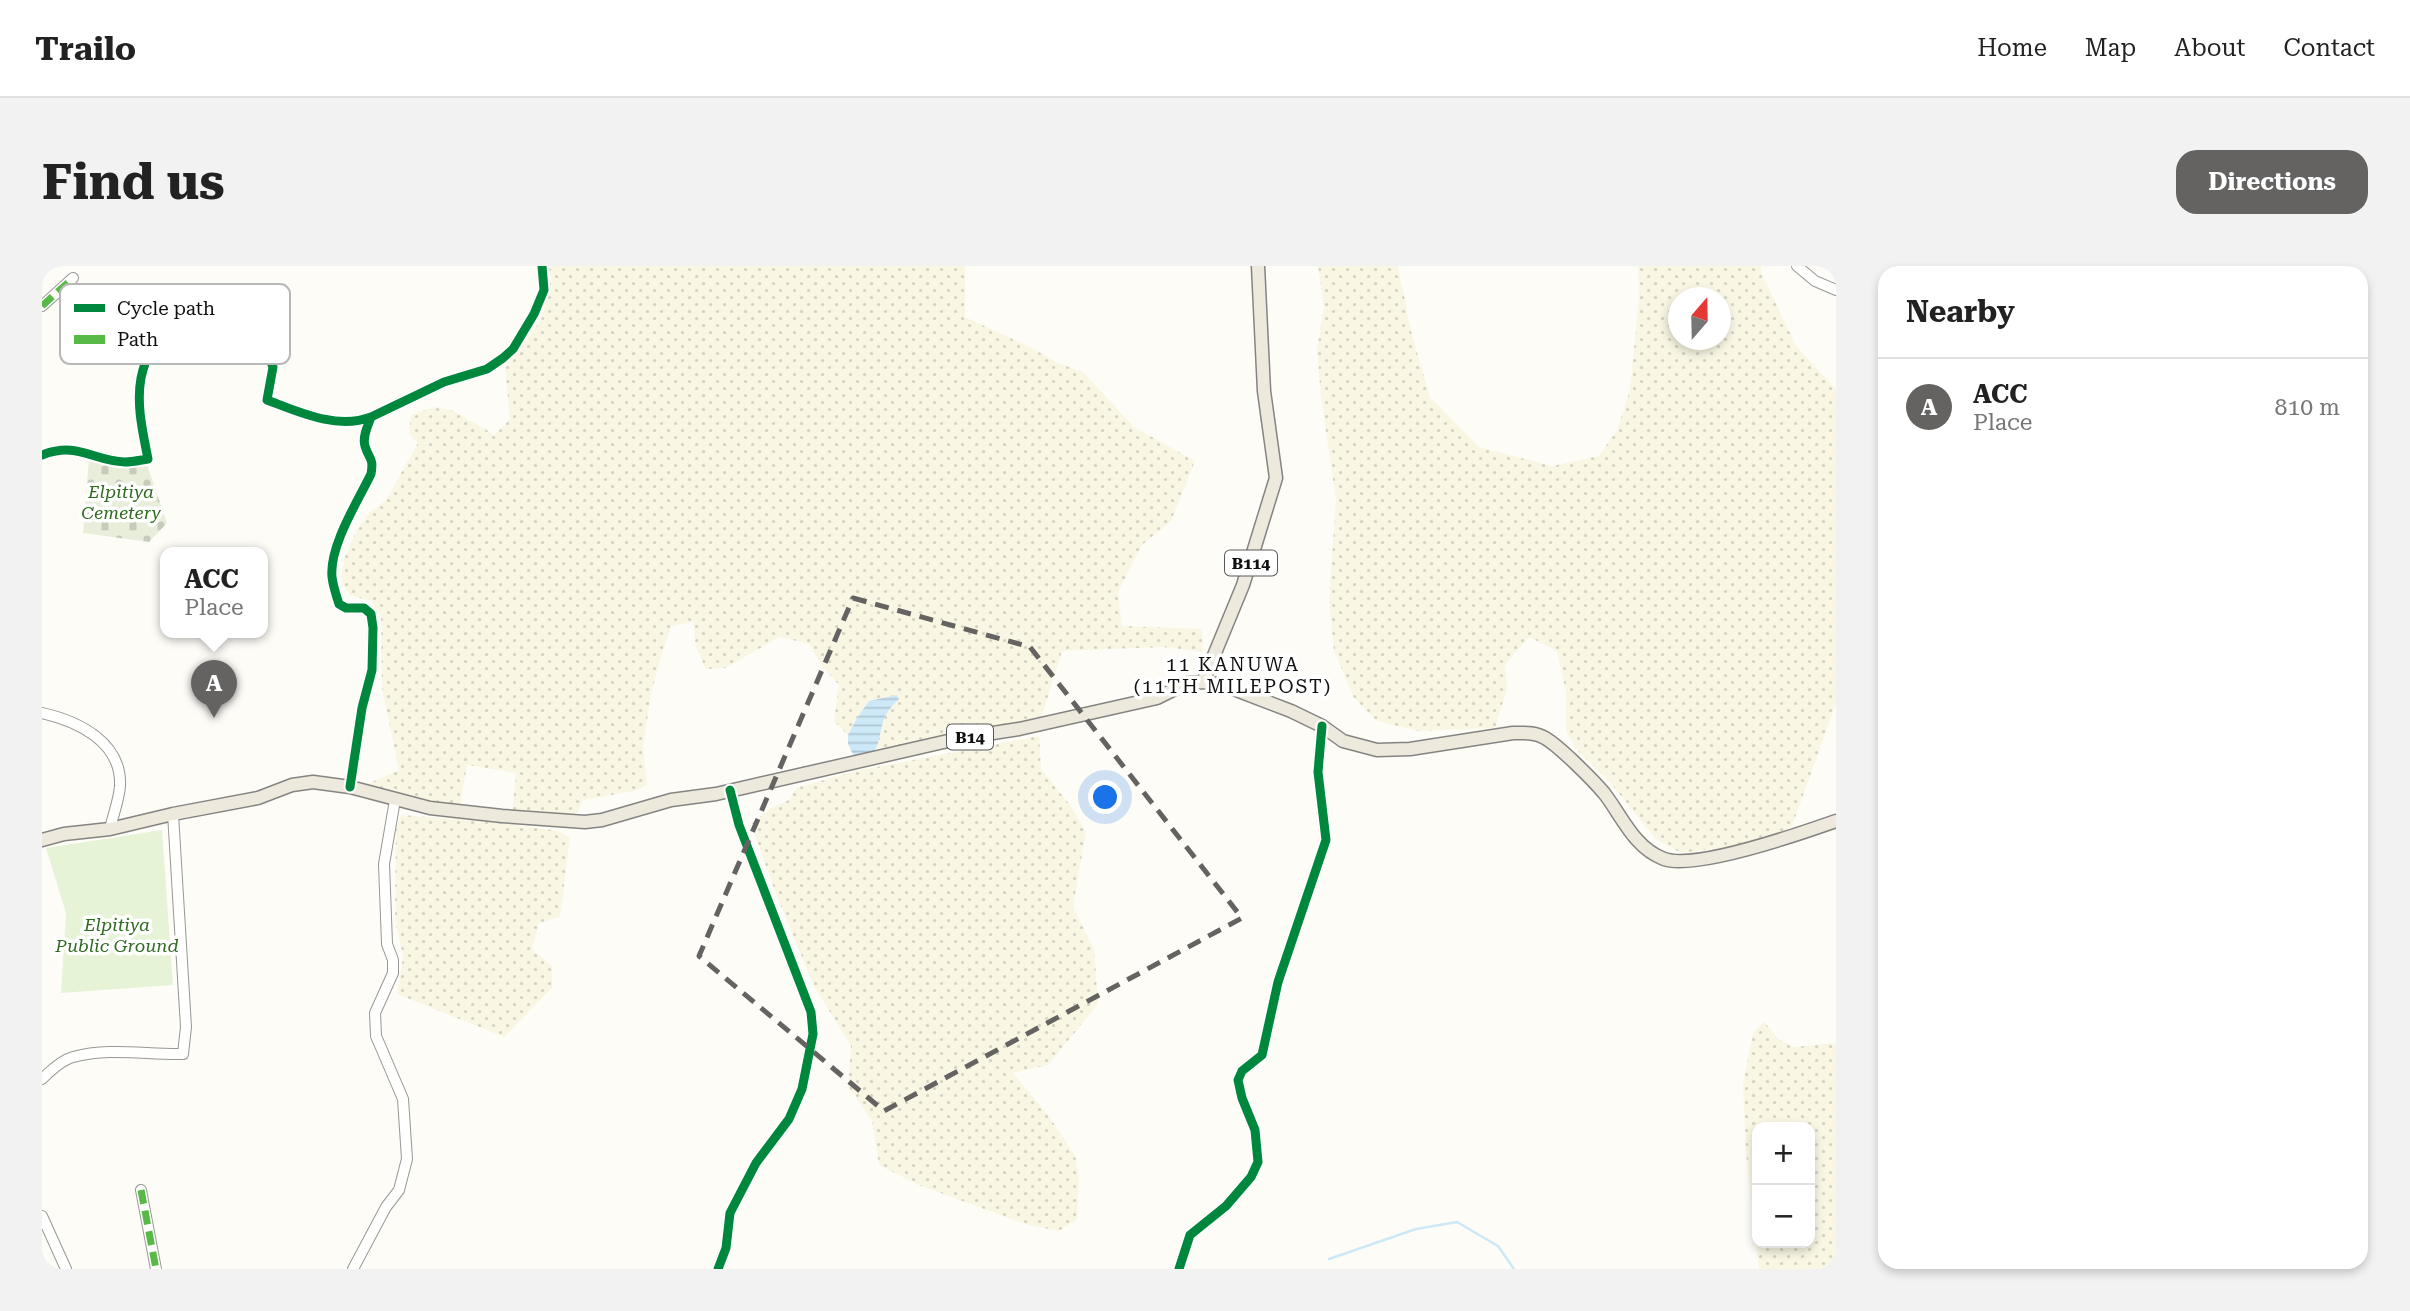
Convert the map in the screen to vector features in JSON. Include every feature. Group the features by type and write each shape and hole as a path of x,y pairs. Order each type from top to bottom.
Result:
{"main road":[{"name":"B114","path":"1203,681 1243,585 1276,478 1264,391 1258,266"},
{"path":"1203,681 1235,689 1291,711 1322,726 1343,741 1377,750 1410,749 1513,733 1544,737 1589,776 1638,841 1664,859 1698,860 1730,853 1796,836 1836,821"},
{"name":"B14","path":"42,840 64,834 110,829 258,798 302,783 313,782 350,787 430,808 585,822 602,820 671,800 795,778 825,768 1157,698 1187,683 1203,681"}],"street":[{"path":"272,364 267,400 301,413 335,421 359,421 371,417 444,382 487,369 503,358 513,349 534,314 544,290 542,266"},
{"path":"1797,266 1815,281 1836,290"},
{"path":"66,284 73,278"},
{"path":"42,306 60,290"},
{"path":"42,455 59,449 80,450 105,459 126,462 148,459 140,423 141,380 146,364"},
{"path":"350,787 362,708 373,670 373,628 371,614 364,608 346,608 339,604 332,577 333,558 371,474 373,461 364,444 371,417"},
{"path":"42,713 66,719 104,741 115,760 120,784 110,829"},
{"path":"1179,1269 1190,1235 1226,1206 1251,1177 1258,1162 1255,1130 1238,1080 1242,1071 1262,1055 1278,982 1326,840 1318,772 1322,726"},
{"path":"718,1269 726,1248 730,1213 756,1163 789,1119 802,1089 813,1034 811,1012 739,824 730,790"},
{"path":"353,1269 386,1207 399,1190 407,1159 403,1099 376,1036 375,1013 393,973 393,960 387,944 384,864 394,800"},
{"path":"42,1079 71,1057 114,1051 147,1055 183,1054 186,1027 173,814"},
{"path":"141,1189 156,1269"},
{"path":"42,1216 66,1269"}],"highlighted area":[{"path":"853,598 1030,647 1242,918 884,1111 699,956"}],"shaded area":[{"path":"549,266 965,266 965,317 1058,363 1083,372 1134,427 1195,461 1171,521 1142,545 1118,592 1122,626 1202,629 1203,652 1163,647 1062,651 1042,716 960,736 876,750 886,714 899,699 897,695 869,702 848,735 834,721 839,685 822,666 809,644 780,637 725,668 706,669 696,647 693,622 671,626 651,694 643,747 647,785 635,791 583,800 574,821 512,813 516,773 467,765 460,806 363,786 399,770 382,688 381,617 371,601 350,595 341,581 344,559 358,528 369,513 386,500 418,443 409,434 411,415 434,407 454,411 495,435 510,419 505,367 541,320 551,280"},
{"path":"1318,266 1398,266 1412,335 1430,397 1479,447 1552,466 1599,456 1617,430 1630,390 1639,298 1638,266 1761,266 1761,273 1797,347 1836,389 1836,704 1792,826 1776,835 1737,846 1681,853 1656,839 1609,781 1578,751 1566,732 1566,692 1557,651 1529,637 1505,665 1507,688 1495,728 1418,731 1377,721 1354,698 1334,651 1329,601 1336,500 1317,349 1324,307"},
{"path":"1039,736 1041,769 1070,805 1086,832 1073,907 1094,949 1098,1004 1048,1065 1013,1073 1048,1115 1075,1155 1079,1177 1077,1219 1059,1231 1025,1224 919,1185 879,1165 872,1121 848,1086 851,1046 814,986 751,824 771,808 789,800 796,788 856,771"},
{"path":"401,815 484,821 559,831 570,838 560,917 539,923 532,949 552,966 552,988 504,1037 397,994 403,957 395,920 396,830"},
{"path":"1764,1022 1778,1039 1794,1047 1836,1043 1836,1269 1759,1269 1757,1248 1815,1248 1815,1122 1752,1122 1752,1206 1743,1084 1753,1033"}],"green space":[{"name":"Elpitiya Cemetery","path":"89,459 128,467 147,465 167,523 149,542 83,533"},
{"name":"Elpitiya Public Ground","path":"162,830 173,985 61,993 66,913 46,848"}],"water":[{"path":"897,695 899,699 885,717 875,750 855,759 848,744 848,735 857,718 869,701"}],"waterway":[{"path":"1329,1259 1416,1229 1457,1222 1498,1246 1514,1269"}],"marked path":[{"path":"66,284 73,278"},
{"path":"42,306 60,290"},
{"path":"141,1190 156,1269"}],"cycle path":[{"path":"350,787 362,708 372,670 373,628 371,614 364,608 346,608 339,604 332,580 332,565 340,538 371,474 371,461 364,443 371,417 444,382 487,369 503,358 513,349 534,314 544,290 542,266"},
{"path":"42,455 66,450 113,461 148,459 140,409 141,378 145,364"},
{"path":"272,364 267,400 318,418 345,422 371,417"},
{"path":"1179,1269 1190,1235 1226,1206 1251,1177 1258,1162 1255,1130 1238,1080 1242,1071 1262,1055 1278,982 1326,840 1318,772 1322,726"},
{"path":"718,1269 726,1248 730,1213 756,1163 789,1119 802,1089 813,1034 811,1012 739,825 730,790"}],"place":[{"name":"ACC","path":"214,718"}],"district":[{"name":"11 KANUWA (11TH MILEPOST)","path":"1233,675"}]}
